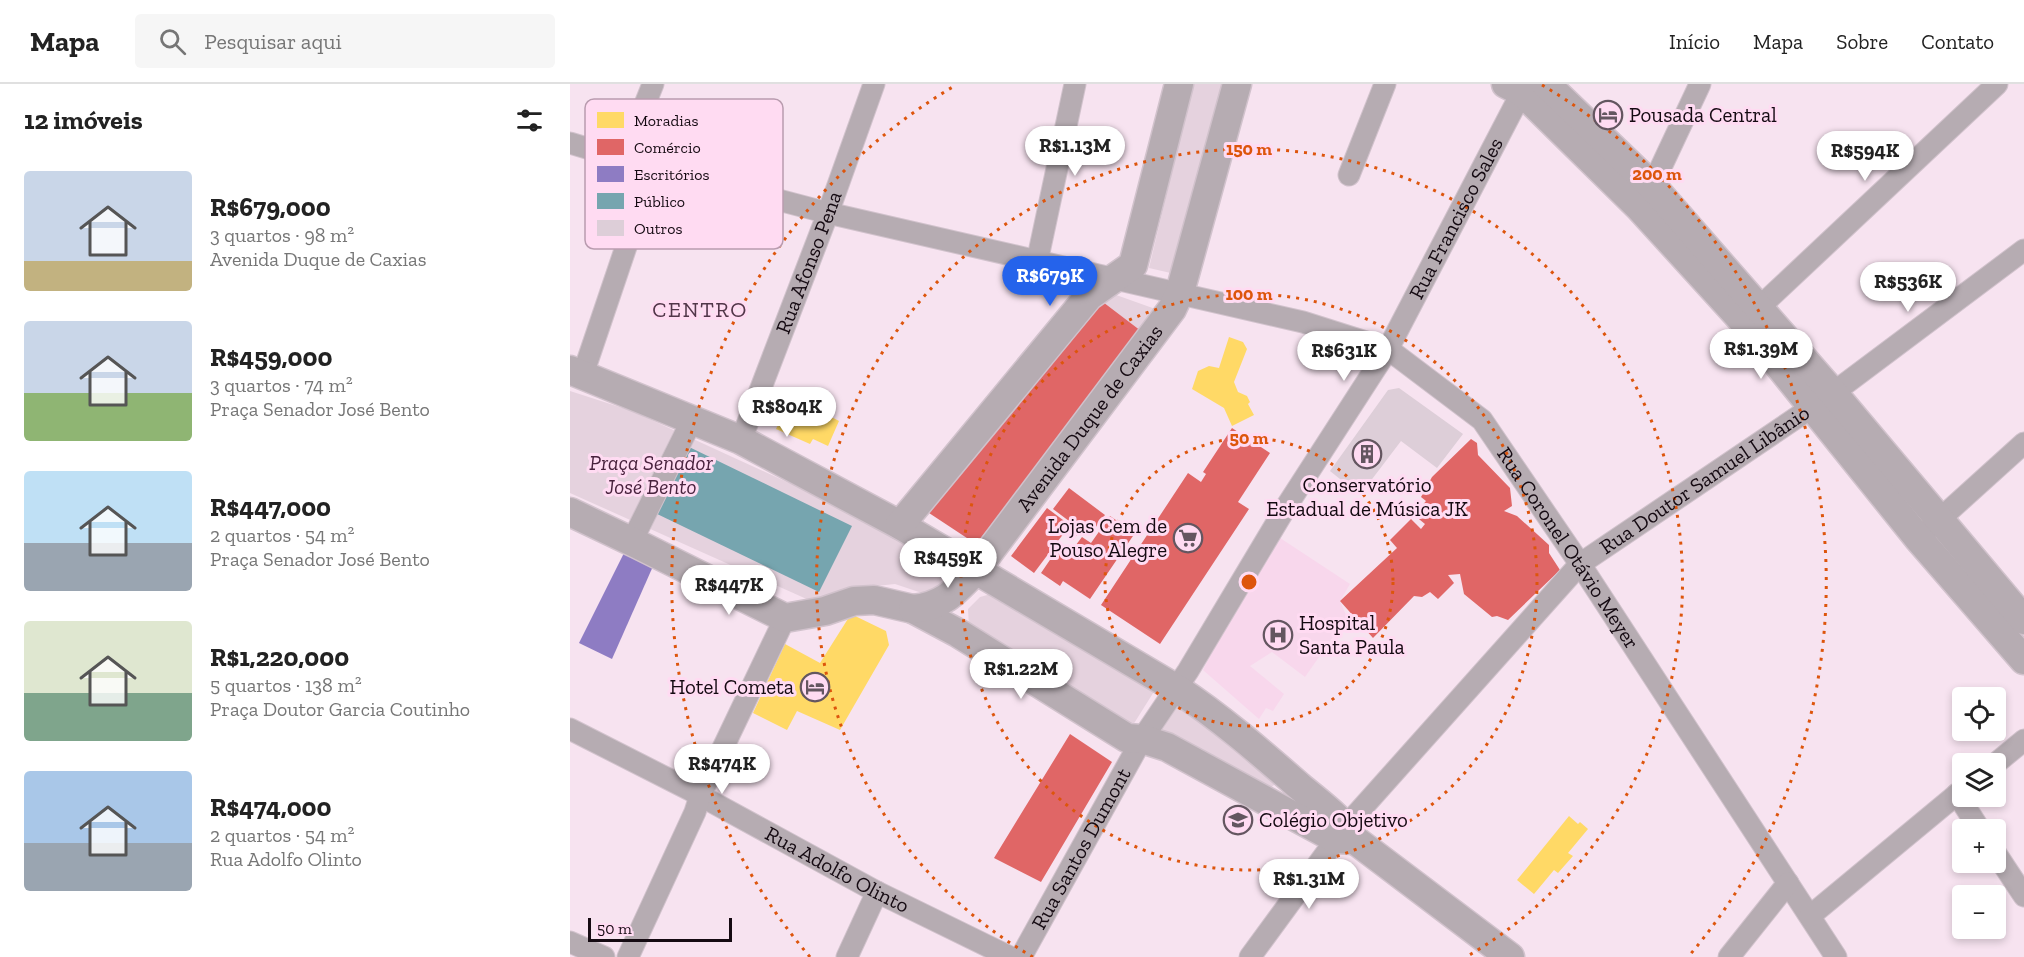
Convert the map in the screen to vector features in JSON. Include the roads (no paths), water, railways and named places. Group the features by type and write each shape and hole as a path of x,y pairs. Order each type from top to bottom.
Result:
{"street":[{"path":"647,99 653,84"},
{"name":"Rua Afonso Pena","path":"741,440 828,213 874,84"},
{"path":"1038,262 1075,84"},
{"path":"900,525 1089,296 1133,265 1179,84"},
{"name":"Avenida Duque de Caxias","path":"984,576 1172,309 1180,292 1237,84"},
{"path":"1349,175 1385,84"},
{"path":"1647,198 1700,84"},
{"path":"1751,315 1997,84"},
{"path":"1525,86 1647,198 1824,400 1940,519 2024,620"},
{"name":"Rua Francisco Sales","path":"1176,688 1286,507 1388,349 1525,86"},
{"path":"570,143 585,148"},
{"path":"783,201 1038,262 1180,292"},
{"path":"622,249 576,372 741,440 900,525 1176,688 1282,771 1346,835 1510,957"},
{"name":"Rua Doutor Samuel Libânio","path":"1250,957 1346,835 1580,564 1824,400 2024,250"},
{"name":"Rua Coronel Otávio Meyer","path":"1180,292 1303,322 1388,349 1482,420 1580,564 1836,957"},
{"path":"1824,400 1918,538 2024,660"},
{"path":"632,541 692,420"},
{"path":"1918,538 2024,443"},
{"path":"570,512 785,618 825,611 855,602 874,600 913,609 958,633 1127,738 1142,739 1167,747 1263,800 1346,835"},
{"path":"913,609 928,608 944,601 984,576"},
{"path":"958,633 961,612 984,576"},
{"path":"628,957 695,813 700,796 785,618"},
{"name":"Rua Santos Dumont","path":"1021,957 1142,739 1176,688"},
{"name":"Rua Adolfo Olinto","path":"570,729 877,892 1010,957"},
{"path":"2006,755 2024,740"},
{"path":"1263,800 1275,794 1280,787 1282,771"},
{"path":"1810,916 1952,799"},
{"path":"2006,869 2024,896"},
{"path":"1729,957 1788,883"},
{"path":"847,957 877,892"},
{"path":"570,942 604,957"}],"place":[{"name":"Pousada Central","path":"1608,115"},
{"name":"Conservatório Estadual de Música JK","path":"1367,454"},
{"name":"Lojas Cem de Pouso Alegre","path":"1188,538"},
{"name":"Hospital Santa Paula","path":"1278,635"},
{"name":"Hotel Cometa","path":"815,687"},
{"name":"Colégio Objetivo","path":"1238,820"}],"district":[{"name":"CENTRO","path":"700,309"}],"park label":[{"name":"Praça Senador José Bento","path":"651,475"}]}
